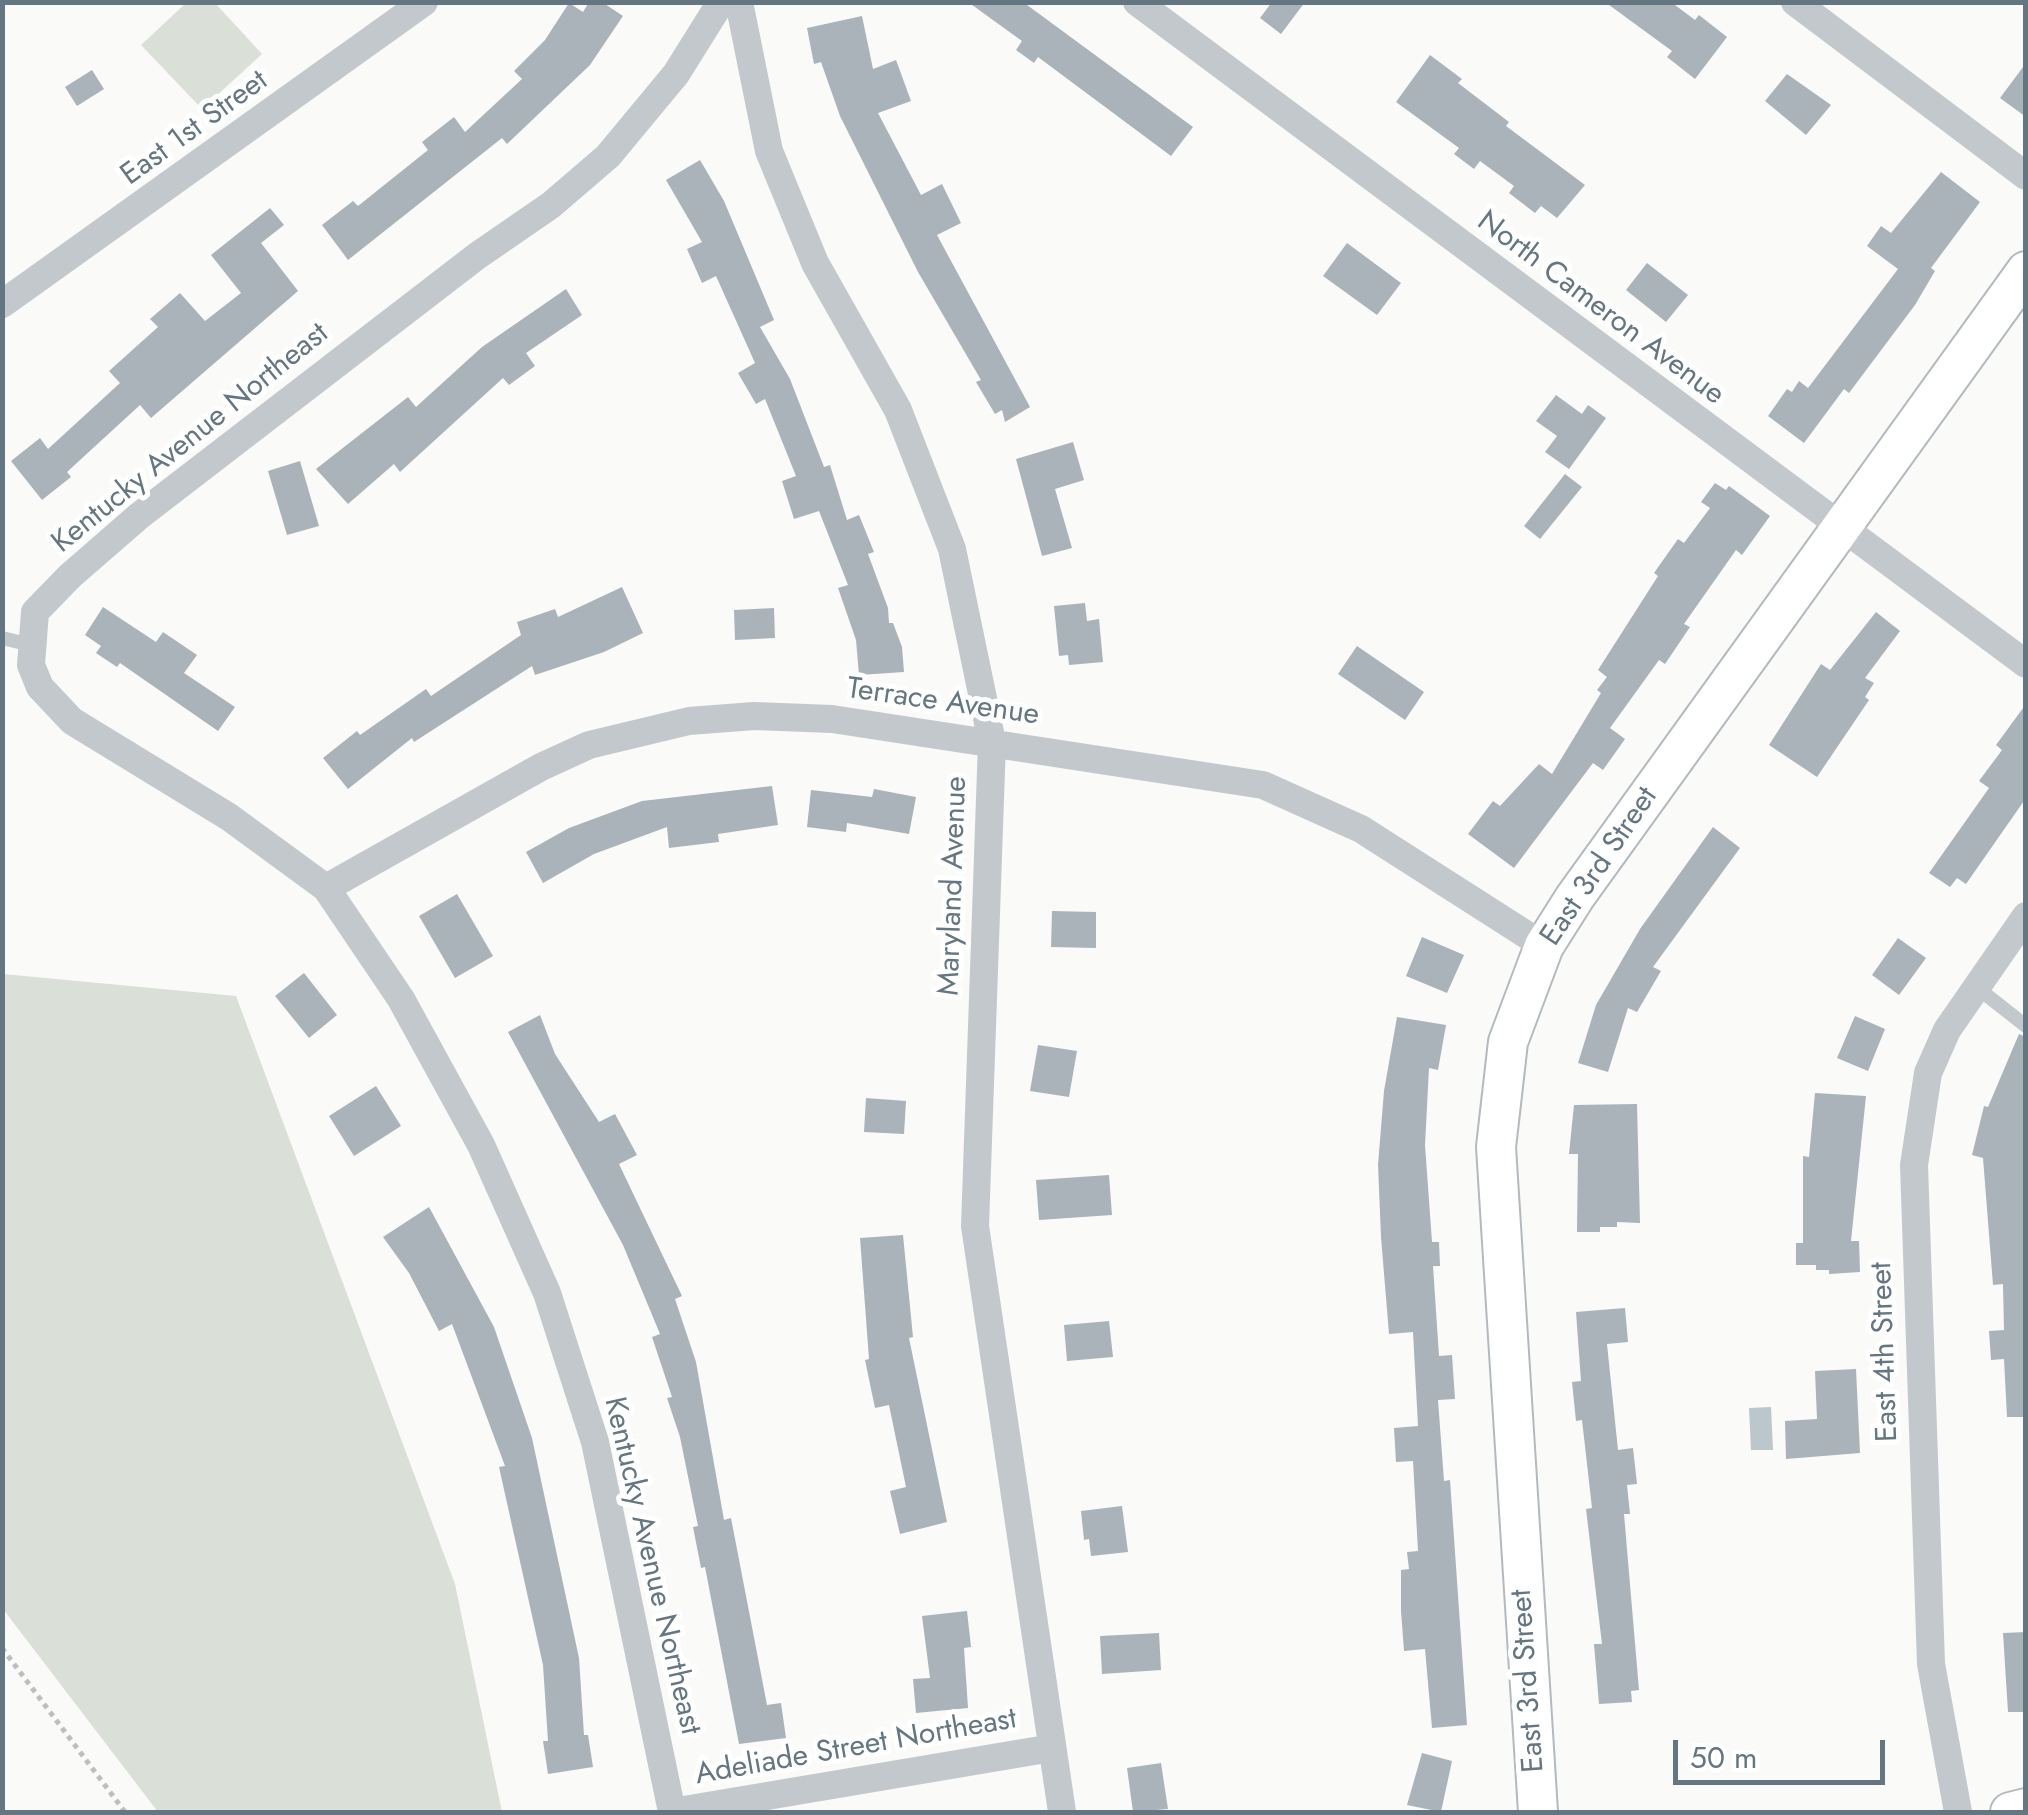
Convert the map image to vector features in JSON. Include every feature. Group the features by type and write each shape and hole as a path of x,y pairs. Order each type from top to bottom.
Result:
{"street":[{"name":"East 1st Street","path":"2,304 424,2"},
{"name":"Kentucky Avenue Northeast","path":"672,1812 595,1442 547,1293 454,1096 401,999 326,888 229,817 72,720 40,686 31,645 35,612 139,516 477,256 551,205 608,156 676,74 722,2"},
{"name":"Maryland Avenue","path":"739,2 769,151 815,263 898,410 952,549 992,742 976,1226 1062,1812"},
{"name":"North Cameron Avenue","path":"1137,2 2026,664"},
{"path":"1795,2 2026,176"},
{"name":"East 3rd Street","path":"1538,1812 1496,1147 1508,1042 1544,946 1575,896 2026,271"},
{"name":"Terrace Avenue","path":"326,888 541,767 638,730 754,716 832,719 1263,785 1361,830 1544,946"},
{"name":"East 4th Street","path":"1958,1812 1931,1664 1914,1164 1928,1073 1946,1030 2026,916"},
{"name":"Adeliade Street Northeast","path":"672,1812 1052,1748"},
{"path":"2010,1812 2026,1808"}],"lane":[{"path":"2,638 31,645"},
{"path":"1974,986 2026,1026"}],"path":[{"path":"2,1648 125,1812"}],"shaded area":[{"path":"186,3 215,3 262,54 202,109 141,45"},
{"path":"3,974 236,996 455,1584 502,1812 158,1812 3,1609"},
{"path":"1771,1407 1773,1450 1751,1450 1749,1408"}],"building":[{"path":"589,2 602,2 623,16 590,65 507,144 502,138 348,260 322,225 353,201 358,206 428,150 422,142 454,117 465,132 522,79 514,71 545,40 569,3 583,12"},
{"path":"968,2 1023,2 1193,127 1171,156 1038,57 1034,63 1016,50 1022,41"},
{"path":"1272,2 1305,2 1281,34 1260,18"},
{"path":"1605,2 1671,2 1695,20 1699,15 1727,37 1695,79 1667,57 1672,51"},
{"path":"862,16 873,69 896,60 911,101 878,113 921,195 942,184 961,223 937,235 1030,407 1005,422 1002,410 995,414 976,382 981,380 918,272 840,116 821,62 814,64 807,28"},
{"path":"1430,55 1462,79 1458,83 1509,122 1506,126 1585,185 1557,218 1541,206 1535,213 1509,193 1514,186 1480,161 1474,169 1454,154 1459,148 1396,102"},
{"path":"2026,63 2026,117 2000,98"},
{"path":"92,70 104,89 77,106 65,87"},
{"path":"1787,74 1831,105 1806,135 1765,101"},
{"path":"700,160 724,201 774,320 760,327 790,379 824,467 830,465 847,520 859,515 874,552 868,554 888,608 889,623 893,623 902,647 904,672 859,675 856,640 838,588 848,585 819,511 794,519 782,481 796,476 765,399 756,404 738,373 755,363 716,276 702,283 687,249 702,242 666,180"},
{"path":"1941,172 1980,202 1931,268 1935,271 1915,305 1849,393 1844,389 1804,443 1768,416 1787,389 1792,392 1799,381 1808,388 1898,269 1867,246 1881,226 1891,233"},
{"path":"270,208 284,225 261,243 298,291 151,418 140,405 67,472 71,477 42,500 11,461 40,438 48,449 120,383 109,371 158,327 150,319 180,293 205,321 241,293 211,255"},
{"path":"1347,243 1401,283 1377,315 1323,276"},
{"path":"1647,263 1688,295 1666,322 1626,290"},
{"path":"566,289 582,315 526,353 535,366 509,385 503,378 400,472 394,464 348,504 316,469 408,397 416,407 482,347"},
{"path":"1556,395 1582,414 1588,405 1606,418 1569,469 1545,452 1557,436 1536,421"},
{"path":"1073,442 1084,480 1055,489 1072,548 1042,556 1016,459"},
{"path":"300,461 319,526 287,535 268,471"},
{"path":"1565,474 1582,487 1540,539 1524,526"},
{"path":"1715,483 1726,490 1729,486 1770,516 1742,555 1736,550 1684,624 1690,627 1665,664 1659,660 1610,728 1625,739 1603,770 1593,763 1514,868 1468,834 1493,801 1500,806 1539,764 1552,774 1601,693 1597,690 1607,677 1598,670 1658,576 1654,573 1678,539 1684,543 1710,508 1701,502"},
{"path":"622,587 643,633 604,652 535,675 532,666 414,742 412,738 348,789 323,758 357,731 360,735 426,689 431,696 521,635 517,622 555,609 558,617"},
{"path":"1085,603 1087,621 1099,619 1103,662 1069,665 1068,655 1059,656 1054,606"},
{"path":"103,607 156,642 163,632 197,655 184,673 235,707 218,731 120,663 117,667 96,653 101,646 85,635"},
{"path":"774,608 775,638 735,640 734,610"},
{"path":"1876,612 1900,631 1865,678 1874,683 1865,697 1869,700 1817,777 1769,745 1821,664 1830,670"},
{"path":"1357,646 1424,692 1405,720 1338,674"},
{"path":"2026,704 2026,798 1966,884 1957,878 1950,887 1929,873 1989,788 1979,781 2002,750 1996,745"},
{"path":"772,786 778,825 718,834 719,842 669,848 667,827 594,854 543,883 526,852 569,828 642,801"},
{"path":"874,789 916,797 909,834 847,823 846,832 807,827 811,790 872,797"},
{"path":"1713,827 1740,848 1653,967 1661,971 1637,1012 1628,1008 1608,1072 1578,1063 1596,1005 1640,929"},
{"path":"457,894 493,956 455,978 419,916"},
{"path":"1052,911 1096,912 1096,948 1051,947"},
{"path":"1422,937 1464,955 1447,993 1406,976"},
{"path":"1898,938 1926,958 1899,995 1872,975"},
{"path":"304,973 337,1015 309,1038 275,996"},
{"path":"540,1015 555,1054 599,1122 615,1114 637,1155 619,1164 682,1296 675,1299 696,1362 724,1520 731,1518 767,1705 781,1703 786,1738 739,1744 705,1567 701,1568 693,1527 698,1526 680,1437 667,1398 672,1397 652,1337 660,1334 623,1245 508,1032"},
{"path":"1855,1016 1885,1029 1868,1071 1837,1058"},
{"path":"1397,1017 1446,1025 1438,1070 1429,1068 1425,1145 1432,1242 1439,1242 1440,1266 1433,1266 1439,1356 1452,1355 1455,1399 1438,1400 1444,1481 1450,1480 1467,1725 1432,1728 1425,1649 1404,1651 1401,1611 1401,1570 1409,1569 1407,1552 1418,1551 1413,1461 1396,1462 1394,1428 1418,1426 1413,1332 1389,1334 1381,1237 1378,1165 1384,1091"},
{"path":"2019,1034 2026,1037 2026,1417 2007,1417 2004,1359 1991,1360 1989,1331 2004,1330 2003,1284 1993,1285 1983,1158 1972,1155 1984,1106 1988,1107"},
{"path":"1038,1045 1077,1051 1069,1097 1030,1091"},
{"path":"376,1086 401,1126 354,1156 329,1116"},
{"path":"1815,1093 1866,1096 1851,1241 1859,1241 1860,1272 1829,1274 1829,1270 1816,1270 1816,1265 1796,1265 1796,1243 1803,1243 1803,1156 1809,1157"},
{"path":"866,1098 906,1101 904,1134 864,1132"},
{"path":"1637,1104 1640,1223 1617,1222 1617,1227 1600,1227 1600,1232 1577,1232 1578,1154 1569,1154 1574,1105"},
{"path":"1109,1175 1112,1215 1039,1220 1036,1180"},
{"path":"429,1207 494,1327 532,1438 579,1658 584,1735 588,1735 593,1767 548,1774 543,1741 548,1741 543,1665 499,1467 505,1466 452,1324 439,1331 409,1273 383,1237"},
{"path":"903,1235 913,1337 909,1338 947,1522 900,1534 890,1491 906,1487 889,1405 875,1408 865,1360 869,1359 860,1238"},
{"path":"1625,1308 1628,1342 1607,1344 1618,1450 1633,1448 1637,1484 1627,1485 1630,1514 1624,1514 1639,1690 1631,1691 1632,1702 1599,1704 1594,1644 1602,1644 1586,1509 1592,1508 1582,1420 1576,1421 1572,1382 1581,1381 1576,1312"},
{"path":"1109,1321 1113,1357 1067,1361 1064,1325"},
{"path":"1856,1369 1860,1453 1786,1459 1785,1421 1817,1419 1815,1371"},
{"path":"1122,1506 1128,1552 1091,1556 1089,1539 1084,1540 1081,1511"},
{"path":"967,1611 971,1647 964,1648 968,1708 916,1713 913,1679 930,1678 922,1616"},
{"path":"2026,1632 2026,1712 2008,1712 2003,1633"},
{"path":"1159,1633 1161,1670 1102,1674 1100,1636"},
{"path":"1422,1753 1452,1761 1441,1812 1407,1805"},
{"path":"1161,1763 1168,1809 1133,1812 1127,1768"}]}
